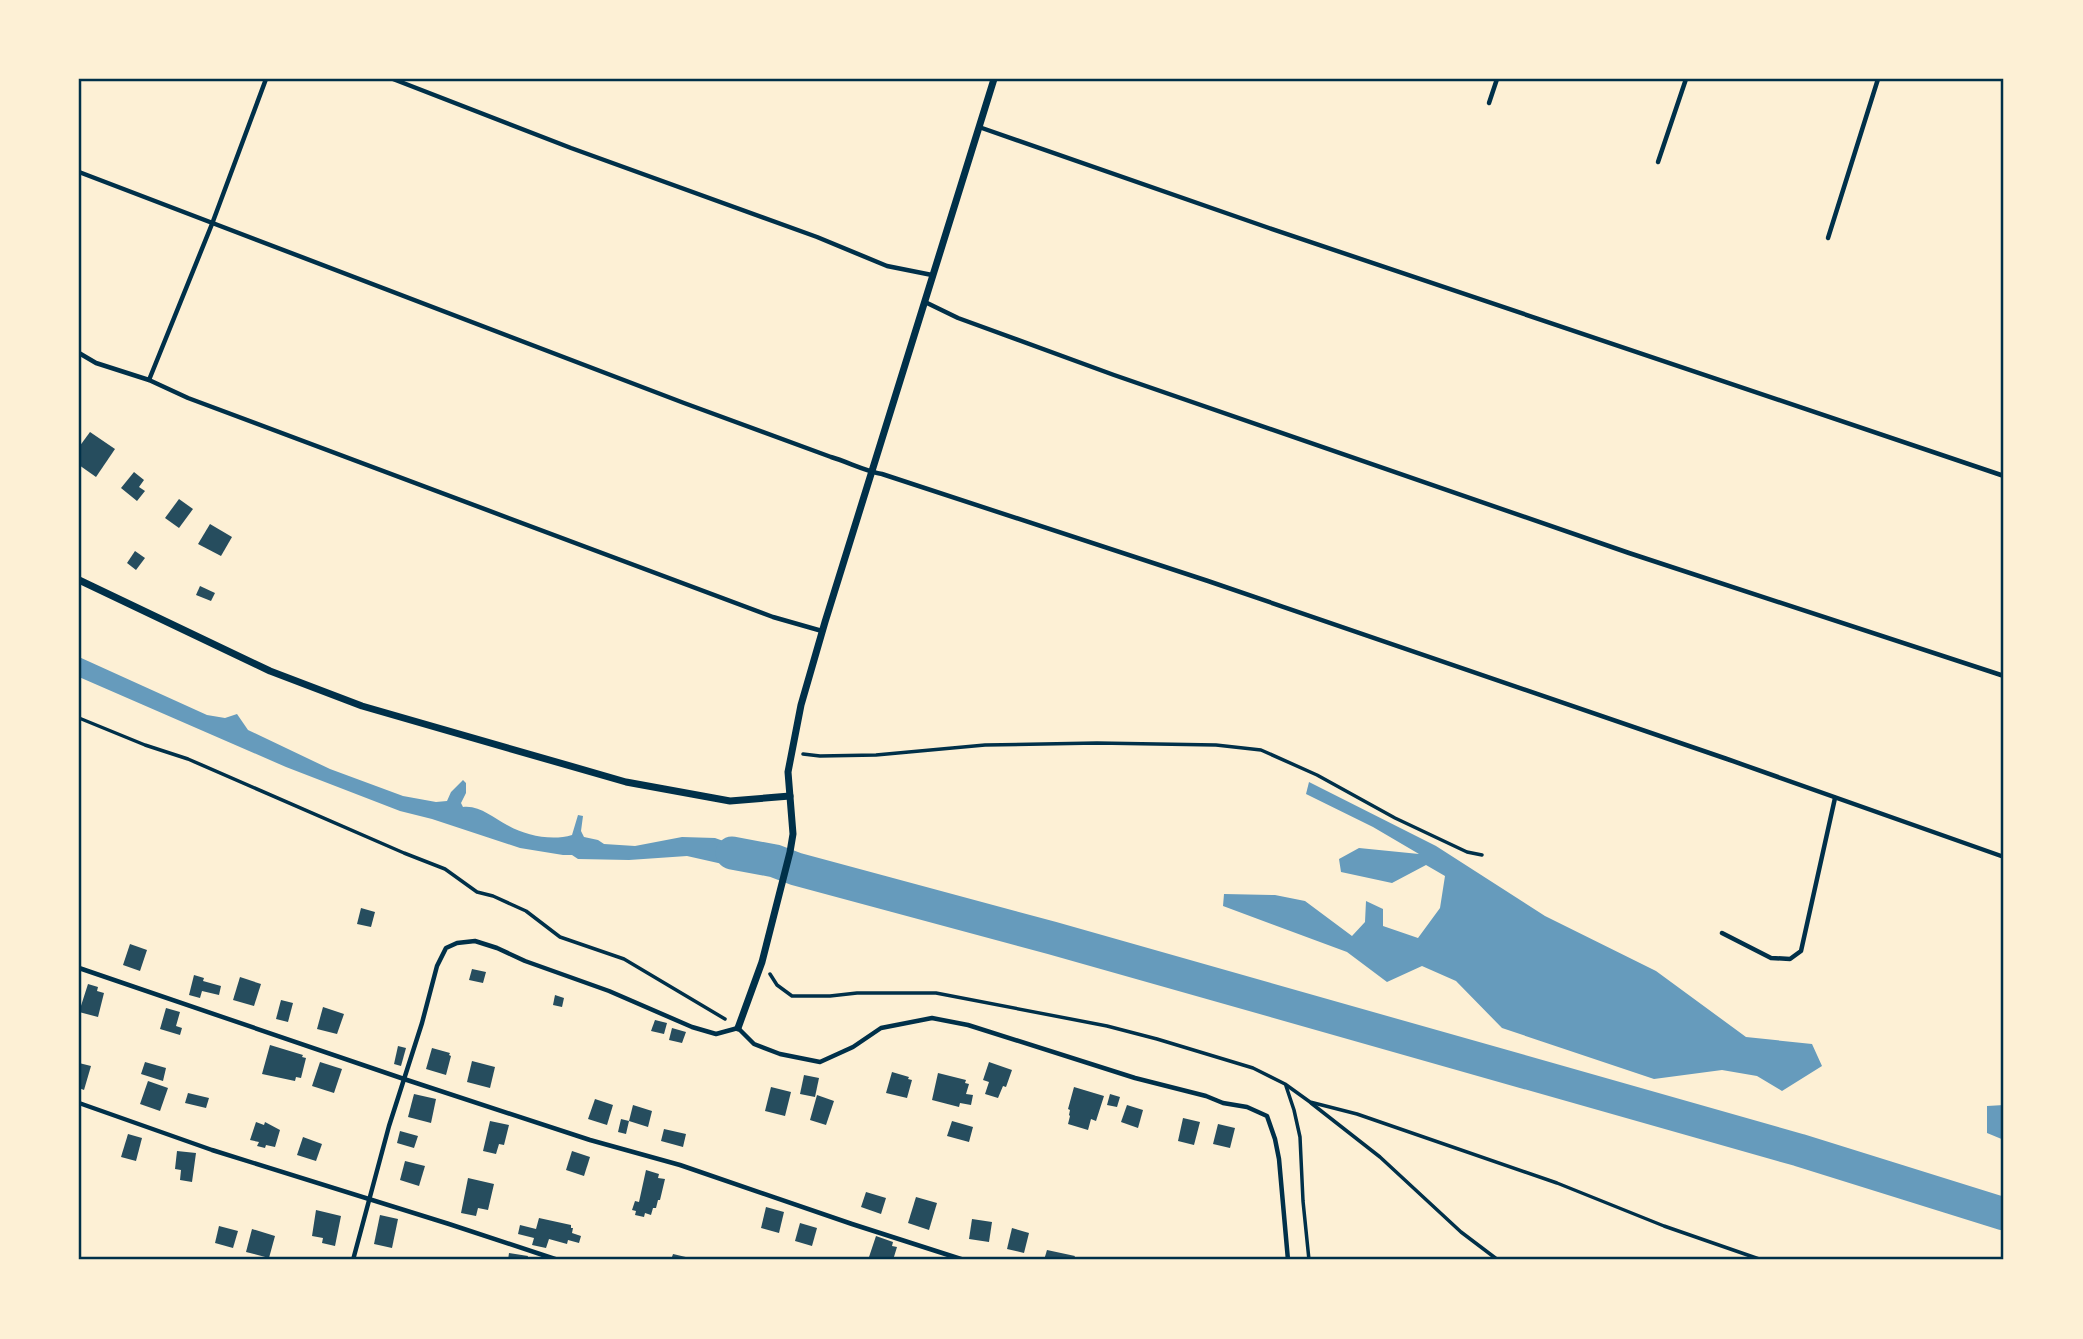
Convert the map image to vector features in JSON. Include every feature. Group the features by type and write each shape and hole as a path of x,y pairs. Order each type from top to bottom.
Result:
{"street":[{"path":"738,1028 762,962 790,852 793,834 788,772 801,705 994,79"},
{"path":"79,580 270,671 362,706 626,782 730,801 790,796"}],"lane":[{"path":"149,380 212,224 266,79"},
{"path":"393,79 887,265 932,275"},
{"path":"1489,103 1497,79"},
{"path":"1658,162 1686,79"},
{"path":"1828,238 1878,79"},
{"path":"979,128 2004,476"},
{"path":"79,172 871,472 1076,537 2004,857"},
{"path":"924,301 958,318 1114,375 1655,562 2004,676"},
{"path":"79,353 96,363 149,380 188,398 560,538 773,617 822,631"},
{"path":"1722,933 1771,958 1790,959 1801,951 1835,797"},
{"path":"353,1260 388,1126 437,966 446,948 457,943 475,941 610,991 692,1027 716,1034 738,1028 754,1044 780,1055 820,1062 853,1047 881,1028 932,1018 968,1025 1135,1078 1223,1103 1247,1107 1267,1116 1275,1139 1289,1260"},
{"path":"79,968 404,1079 590,1140 680,1165 964,1260"},
{"path":"79,1103 212,1150 558,1260"}],"path":[{"path":"79,718 145,746 188,759 445,869 477,892 526,911 561,937 624,958 738,1028"},
{"path":"792,753 820,756 862,755 985,745 1097,743 1216,745 1261,750 1317,775 1467,852 1482,855"},
{"path":"762,962 777,985 792,996 936,993 1107,1026 1253,1068 1285,1084 1310,1102 1380,1157 1461,1232 1498,1260"},
{"path":"1285,1084 1300,1136 1309,1260"},
{"path":"1310,1102 1357,1114 1557,1183 1664,1226 1762,1260"}],"water":[{"path":"79,657 207,715 225,718 237,714 248,730 330,769 403,796 436,802 447,801 451,792 463,780 466,783 466,793 461,803 463,807 481,810 514,829 531,835 556,838 572,835 578,815 583,816 581,831 584,837 604,844 635,846 682,837 715,838 777,857 774,868 758,872 687,856 629,860 578,859 572,855 520,848 400,811 286,767 79,677"},
{"path":"1309,782 1436,846 1545,916 1656,971 1746,1037 1812,1044 1822,1066 1782,1091 1757,1076 1722,1070 1654,1079 1502,1028 1456,981 1422,966 1387,982 1347,952 1223,906 1224,894 1275,895 1305,901 1352,936 1365,922 1366,901 1383,909 1383,926 1418,938 1440,908 1445,876 1426,865 1392,883 1341,872 1339,859 1359,848 1419,854 1373,827 1306,794"},
{"path":"2004,1105 2004,1140 1987,1133 1987,1106"}],"building":[{"path":"90,432 115,449 96,477 79,465 79,447"},
{"path":"134,472 144,480 139,487 145,491 137,501 121,488"},
{"path":"179,499 193,509 179,528 165,518"},
{"path":"210,524 232,537 221,556 198,544"},
{"path":"135,551 145,558 136,570 127,563"},
{"path":"200,586 215,593 211,601 196,595"},
{"path":"361,908 375,912 371,927 357,924"},
{"path":"130,944 147,950 140,971 123,965"},
{"path":"472,969 486,972 483,983 469,980"},
{"path":"194,975 204,978 203,981 221,986 219,995 202,991 200,998 189,995"},
{"path":"240,977 261,984 254,1006 233,1000"},
{"path":"88,984 98,987 97,991 104,993 98,1017 79,1012"},
{"path":"555,995 564,998 562,1007 553,1005"},
{"path":"281,1000 293,1003 288,1022 276,1019"},
{"path":"323,1007 344,1014 337,1034 317,1029"},
{"path":"166,1008 180,1012 176,1026 182,1028 180,1035 160,1029"},
{"path":"655,1020 667,1023 664,1034 651,1031"},
{"path":"672,1028 686,1032 682,1043 669,1040"},
{"path":"270,1045 306,1058 301,1078 296,1077 295,1081 262,1074"},
{"path":"398,1046 406,1048 401,1066 394,1064"},
{"path":"432,1048 450,1053 446,1075 426,1069"},
{"path":"472,1061 495,1067 490,1088 467,1082"},
{"path":"145,1062 166,1068 163,1081 141,1074"},
{"path":"320,1062 342,1069 334,1093 312,1086"},
{"path":"989,1062 1012,1070 1006,1087 1003,1086 998,1098 985,1094 989,1082 983,1080"},
{"path":"79,1063 91,1066 84,1090 79,1088"},
{"path":"892,1072 912,1080 907,1098 886,1093"},
{"path":"938,1073 966,1080 965,1083 969,1084 966,1094 973,1095 971,1105 960,1103 959,1107 932,1100"},
{"path":"804,1075 819,1078 815,1097 800,1094"},
{"path":"148,1081 168,1088 160,1111 140,1104"},
{"path":"771,1087 791,1092 785,1116 765,1111"},
{"path":"1074,1087 1104,1096 1096,1121 1091,1119 1088,1130 1068,1124 1068,1109"},
{"path":"188,1093 209,1098 206,1108 185,1103"},
{"path":"414,1094 436,1099 431,1123 408,1117"},
{"path":"1110,1094 1120,1097 1117,1107 1107,1105"},
{"path":"817,1095 834,1101 826,1125 810,1120"},
{"path":"595,1099 613,1105 607,1125 588,1119"},
{"path":"633,1105 652,1111 648,1127 629,1121"},
{"path":"1127,1105 1143,1110 1138,1128 1121,1122"},
{"path":"1183,1118 1200,1122 1194,1145 1178,1141"},
{"path":"621,1119 629,1121 626,1134 618,1132"},
{"path":"490,1121 509,1125 504,1145 499,1144 496,1154 483,1151"},
{"path":"952,1121 973,1127 969,1142 947,1136"},
{"path":"256,1122 264,1125 265,1122 280,1130 275,1147 257,1146 259,1142 250,1140"},
{"path":"1218,1124 1235,1128 1230,1148 1213,1144"},
{"path":"664,1129 686,1134 683,1147 661,1141"},
{"path":"400,1131 418,1136 414,1148 397,1143"},
{"path":"128,1134 142,1138 136,1161 121,1157"},
{"path":"303,1137 322,1144 316,1161 297,1155"},
{"path":"177,1151 196,1153 192,1182 180,1180 181,1170 175,1169"},
{"path":"572,1151 590,1157 584,1176 566,1170"},
{"path":"405,1161 425,1166 419,1186 400,1180"},
{"path":"646,1170 665,1179 656,1208 653,1208 651,1215 645,1213 644,1217 635,1215 636,1211 632,1210 635,1201 639,1202"},
{"path":"468,1178 494,1184 488,1210 478,1208 476,1216 461,1213"},
{"path":"866,1192 886,1198 881,1214 861,1207"},
{"path":"916,1197 937,1203 929,1230 908,1223"},
{"path":"766,1207 784,1212 779,1233 761,1228"},
{"path":"316,1210 341,1216 335,1246 322,1243 323,1238 312,1236"},
{"path":"380,1215 398,1219 392,1248 374,1244"},
{"path":"539,1218 571,1225 572,1233 581,1236 579,1243 568,1240 567,1244 549,1239 546,1248 532,1245 534,1238 518,1234 520,1225 536,1229"},
{"path":"972,1219 992,1222 989,1242 969,1239"},
{"path":"800,1223 817,1228 812,1246 795,1241"},
{"path":"219,1226 238,1231 233,1248 215,1243"},
{"path":"1012,1228 1029,1233 1024,1253 1007,1249"},
{"path":"252,1229 275,1236 269,1258 246,1252"},
{"path":"876,1236 893,1242 892,1246 897,1247 893,1260 868,1260"},
{"path":"1047,1250 1075,1256 1073,1260 1044,1260"},
{"path":"509,1253 528,1256 527,1260 508,1260"},
{"path":"673,1254 690,1258 671,1260"}],"waterway":[{"path":"732,853 775,861 1052,938 1799,1150 2004,1214"}]}
